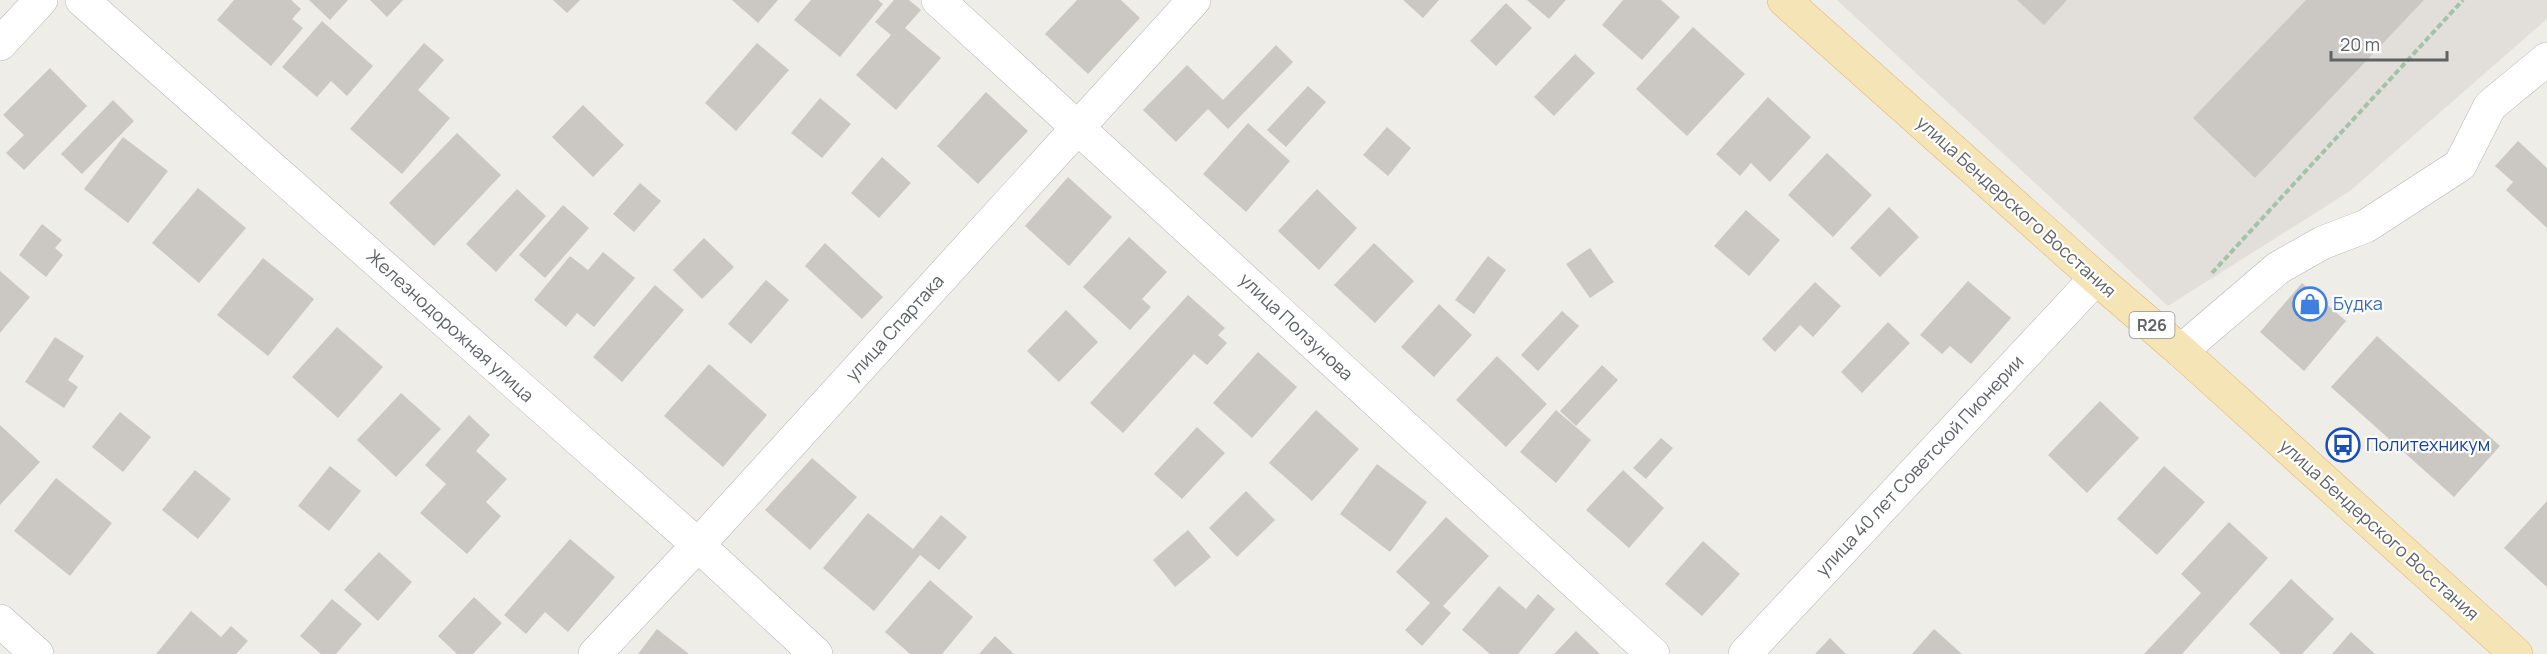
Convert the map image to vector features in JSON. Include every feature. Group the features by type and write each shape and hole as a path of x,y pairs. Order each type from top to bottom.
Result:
{"main road":[{"name":"улица Бендерского Восстания","path":"1784,0 2181,351 2516,654"}],"street":[{"path":"0,44 41,0"},
{"name":"Железнодорожная улица","path":"82,0 698,545 816,654"},
{"name":"улица Ползунова","path":"938,0 1653,654"},
{"name":"улица Спартака","path":"595,654 698,545 1194,0"},
{"path":"2181,351 2278,268 2322,243 2366,226 2460,165 2490,106 2547,59"},
{"name":"улица 40 лет Советской Пионерии","path":"1745,654 2096,278"},
{"path":"0,621 37,654"}],"path":[{"path":"2206,279 2463,0"}],"shaded area":[{"path":"1837,0 2547,0 2547,19 2350,191 2168,306"}],"building":[{"path":"234,0 291,0 301,9 292,19 303,28 271,66 217,20"},
{"path":"309,0 348,0 330,20"},
{"path":"370,0 403,0 387,17"},
{"path":"553,0 580,0 567,13"},
{"path":"732,0 778,0 758,23"},
{"path":"811,0 878,0 883,4 840,57 794,20"},
{"path":"894,0 909,0 921,10 905,28 941,58 896,110 856,75 891,35 875,22"},
{"path":"1077,0 1121,0 1140,18 1088,74 1045,34"},
{"path":"1403,0 1439,0 1423,18"},
{"path":"1527,0 1566,0 1549,19"},
{"path":"1623,0 1661,0 1680,17 1642,60 1602,25"},
{"path":"2017,0 2067,0 2044,25"},
{"path":"2306,0 2424,0 2255,178 2193,118"},
{"path":"1506,3 1532,28 1496,66 1470,41"},
{"path":"322,21 373,66 347,96 331,81 317,97 282,67"},
{"path":"1693,27 1745,74 1687,136 1636,89"},
{"path":"424,43 444,60 418,90 450,118 402,174 350,129"},
{"path":"757,43 789,70 736,131 705,103"},
{"path":"1276,45 1293,62 1228,129 1208,109 1176,142 1143,110 1187,65 1223,100"},
{"path":"1575,54 1595,73 1554,116 1534,97"},
{"path":"50,68 87,106 24,170 6,153 24,135 3,115"},
{"path":"1308,86 1326,102 1286,147 1267,130"},
{"path":"986,92 1028,131 978,184 937,146"},
{"path":"1768,97 1811,137 1770,182 1751,163 1740,176 1716,154"},
{"path":"820,98 851,124 822,158 791,133"},
{"path":"113,100 134,121 82,174 61,154"},
{"path":"583,105 624,145 593,177 552,137"},
{"path":"1248,123 1290,161 1246,212 1203,174"},
{"path":"1387,127 1411,148 1388,176 1363,155"},
{"path":"457,133 501,175 434,246 389,203"},
{"path":"123,137 168,171 128,223 84,189"},
{"path":"2518,141 2547,168 2547,228 2506,190 2513,182 2495,166"},
{"path":"1827,153 1872,195 1833,237 1788,195"},
{"path":"882,157 911,183 879,218 851,193"},
{"path":"1068,177 1112,217 1069,266 1025,226"},
{"path":"640,183 661,201 634,232 613,214"},
{"path":"198,188 246,228 199,283 152,243"},
{"path":"517,189 546,216 496,272 466,244"},
{"path":"1317,189 1357,228 1319,270 1278,231"},
{"path":"563,205 589,228 545,278 519,255"},
{"path":"1889,207 1919,237 1880,277 1850,248"},
{"path":"1746,210 1780,240 1749,276 1714,246"},
{"path":"42,224 62,240 55,248 63,255 46,277 19,255"},
{"path":"1129,237 1167,272 1142,299 1151,307 1130,330 1083,287"},
{"path":"704,238 734,267 702,299 673,270"},
{"path":"825,243 883,297 862,319 805,266"},
{"path":"1374,243 1414,281 1375,323 1334,285"},
{"path":"1590,248 1614,282 1590,298 1566,264"},
{"path":"603,252 635,278 594,327 577,313 566,327 534,300 570,256 588,270"},
{"path":"1488,256 1506,270 1474,314 1455,300"},
{"path":"263,258 314,299 268,356 217,315"},
{"path":"0,271 30,297 0,333"},
{"path":"766,280 789,300 751,344 728,324"},
{"path":"1968,281 2011,318 1971,364 1950,346 1942,354 1920,335"},
{"path":"1815,282 1841,306 1813,337 1800,325 1775,352 1762,339"},
{"path":"2302,283 2346,321 2304,371 2260,332"},
{"path":"655,285 684,310 622,382 593,357"},
{"path":"1188,295 1225,328 1218,335 1227,343 1207,365 1194,354 1123,433 1090,403"},
{"path":"1439,304 1472,335 1434,377 1401,347"},
{"path":"1066,310 1098,342 1059,382 1027,351"},
{"path":"1562,311 1579,326 1538,371 1521,355"},
{"path":"1888,322 1910,343 1862,393 1841,372"},
{"path":"337,327 383,367 338,418 292,377"},
{"path":"2377,336 2500,446 2454,497 2331,387"},
{"path":"55,337 84,356 68,380 78,387 64,408 25,382"},
{"path":"1258,352 1297,387 1252,438 1213,403"},
{"path":"1497,356 1547,404 1506,447 1456,400"},
{"path":"709,364 767,415 723,467 664,416"},
{"path":"1602,365 1618,380 1576,426 1560,411"},
{"path":"401,393 441,429 396,477 357,440"},
{"path":"2100,401 2139,438 2087,493 2048,455"},
{"path":"1316,410 1359,449 1312,501 1269,463"},
{"path":"1556,410 1591,440 1556,483 1520,452"},
{"path":"120,412 151,437 123,472 92,447"},
{"path":"469,415 490,435 476,451 507,479 486,502 501,516 467,554 420,513 446,484 425,465"},
{"path":"0,425 40,462 0,505"},
{"path":"1197,427 1225,453 1182,499 1154,474"},
{"path":"1661,438 1673,448 1646,479 1633,468"},
{"path":"812,458 857,497 810,550 765,510"},
{"path":"1377,464 1427,502 1390,552 1340,514"},
{"path":"330,466 361,491 329,531 298,506"},
{"path":"2164,466 2205,502 2157,555 2117,519"},
{"path":"195,470 231,499 198,539 162,510"},
{"path":"1623,470 1664,508 1629,548 1586,510"},
{"path":"56,478 112,523 70,576 14,531"},
{"path":"1246,491 1275,520 1237,557 1209,528"},
{"path":"2547,501 2547,587 2504,548"},
{"path":"868,513 913,549 941,515 967,537 939,570 920,555 874,611 823,568"},
{"path":"1446,517 1489,556 1443,606 1451,613 1422,646 1405,630 1430,603 1396,572"},
{"path":"2229,522 2268,558 2182,654 2144,654 2201,593 2181,574"},
{"path":"1188,530 1211,557 1175,587 1153,560"},
{"path":"570,539 615,577 568,632 545,612 526,634 504,615"},
{"path":"1703,541 1740,574 1702,616 1665,584"},
{"path":"379,552 412,582 378,621 344,590"},
{"path":"2291,579 2334,619 2302,654 2281,654 2249,624"},
{"path":"930,580 973,617 942,654 910,654 885,632"},
{"path":"1499,586 1526,609 1538,594 1555,609 1518,654 1490,654 1462,630"},
{"path":"474,597 502,623 473,654 457,654 438,636"},
{"path":"332,599 362,624 336,654 321,654 300,636"},
{"path":"191,611 221,637 231,626 248,641 236,654 156,654"},
{"path":"657,629 689,654 638,654"},
{"path":"1934,629 1962,654 1912,654"},
{"path":"1576,631 1600,654 1554,654"},
{"path":"2351,632 2375,654 2332,654"},
{"path":"995,636 1014,654 979,654"},
{"path":"1830,638 1846,654 1815,654"}],"place":[{"name":"Будка","path":"2310,304"},
{"name":"Политехникум","path":"2343,445"}]}
